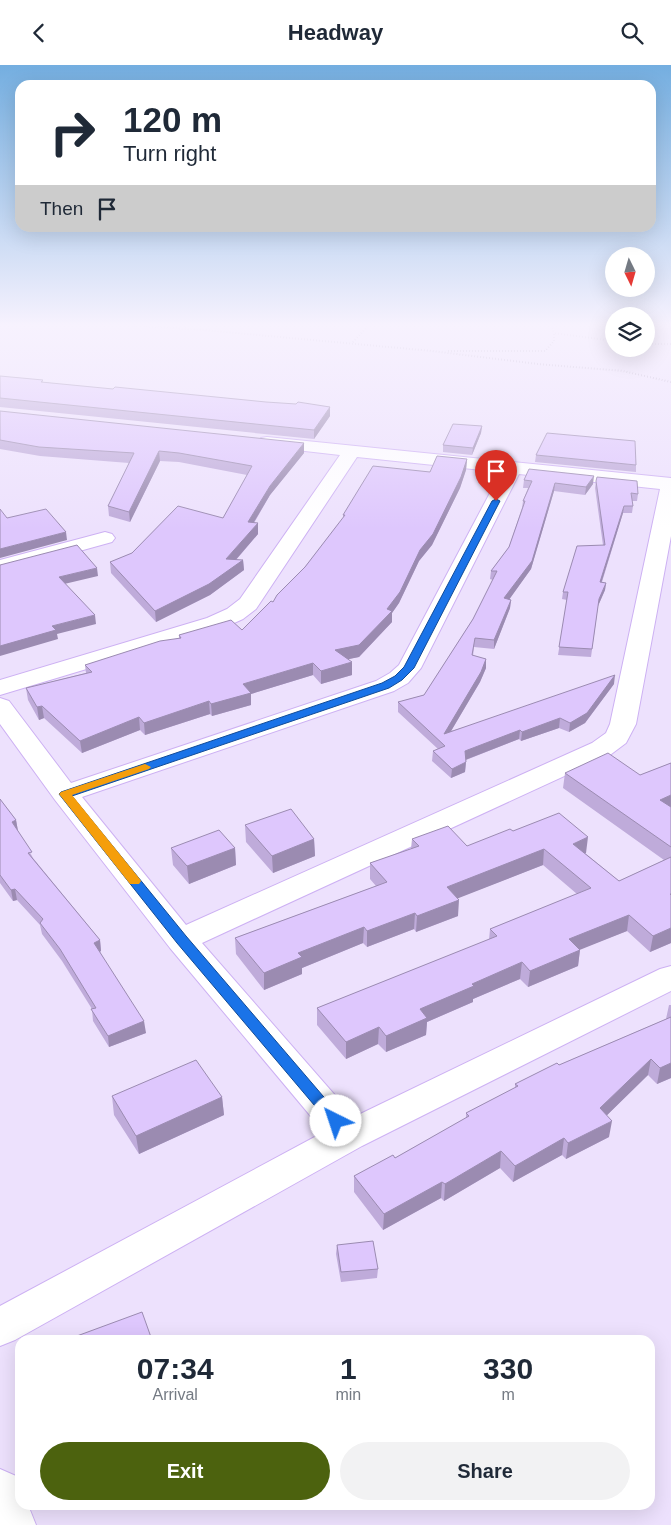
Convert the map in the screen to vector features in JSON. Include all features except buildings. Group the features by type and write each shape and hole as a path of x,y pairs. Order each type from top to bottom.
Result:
{"street":[{"path":"181,940 601,749 617,737 623,724 671,484 254,441"},
{"path":"0,688 216,623 235,614 248,603 352,451"},
{"path":"65,794 385,686 399,678 409,668 514,468"},
{"path":"0,567 106,538"},
{"path":"0,706 65,794 181,940 349,1136"},
{"path":"0,1327 349,1136 671,977"},
{"path":"0,1492 13,1525"}],"slow traffic":[{"path":"135,881 65,794 145,767"}],"route":[{"path":"336,1121 181,940 65,794 385,686 399,678 409,668 496,501"}]}
